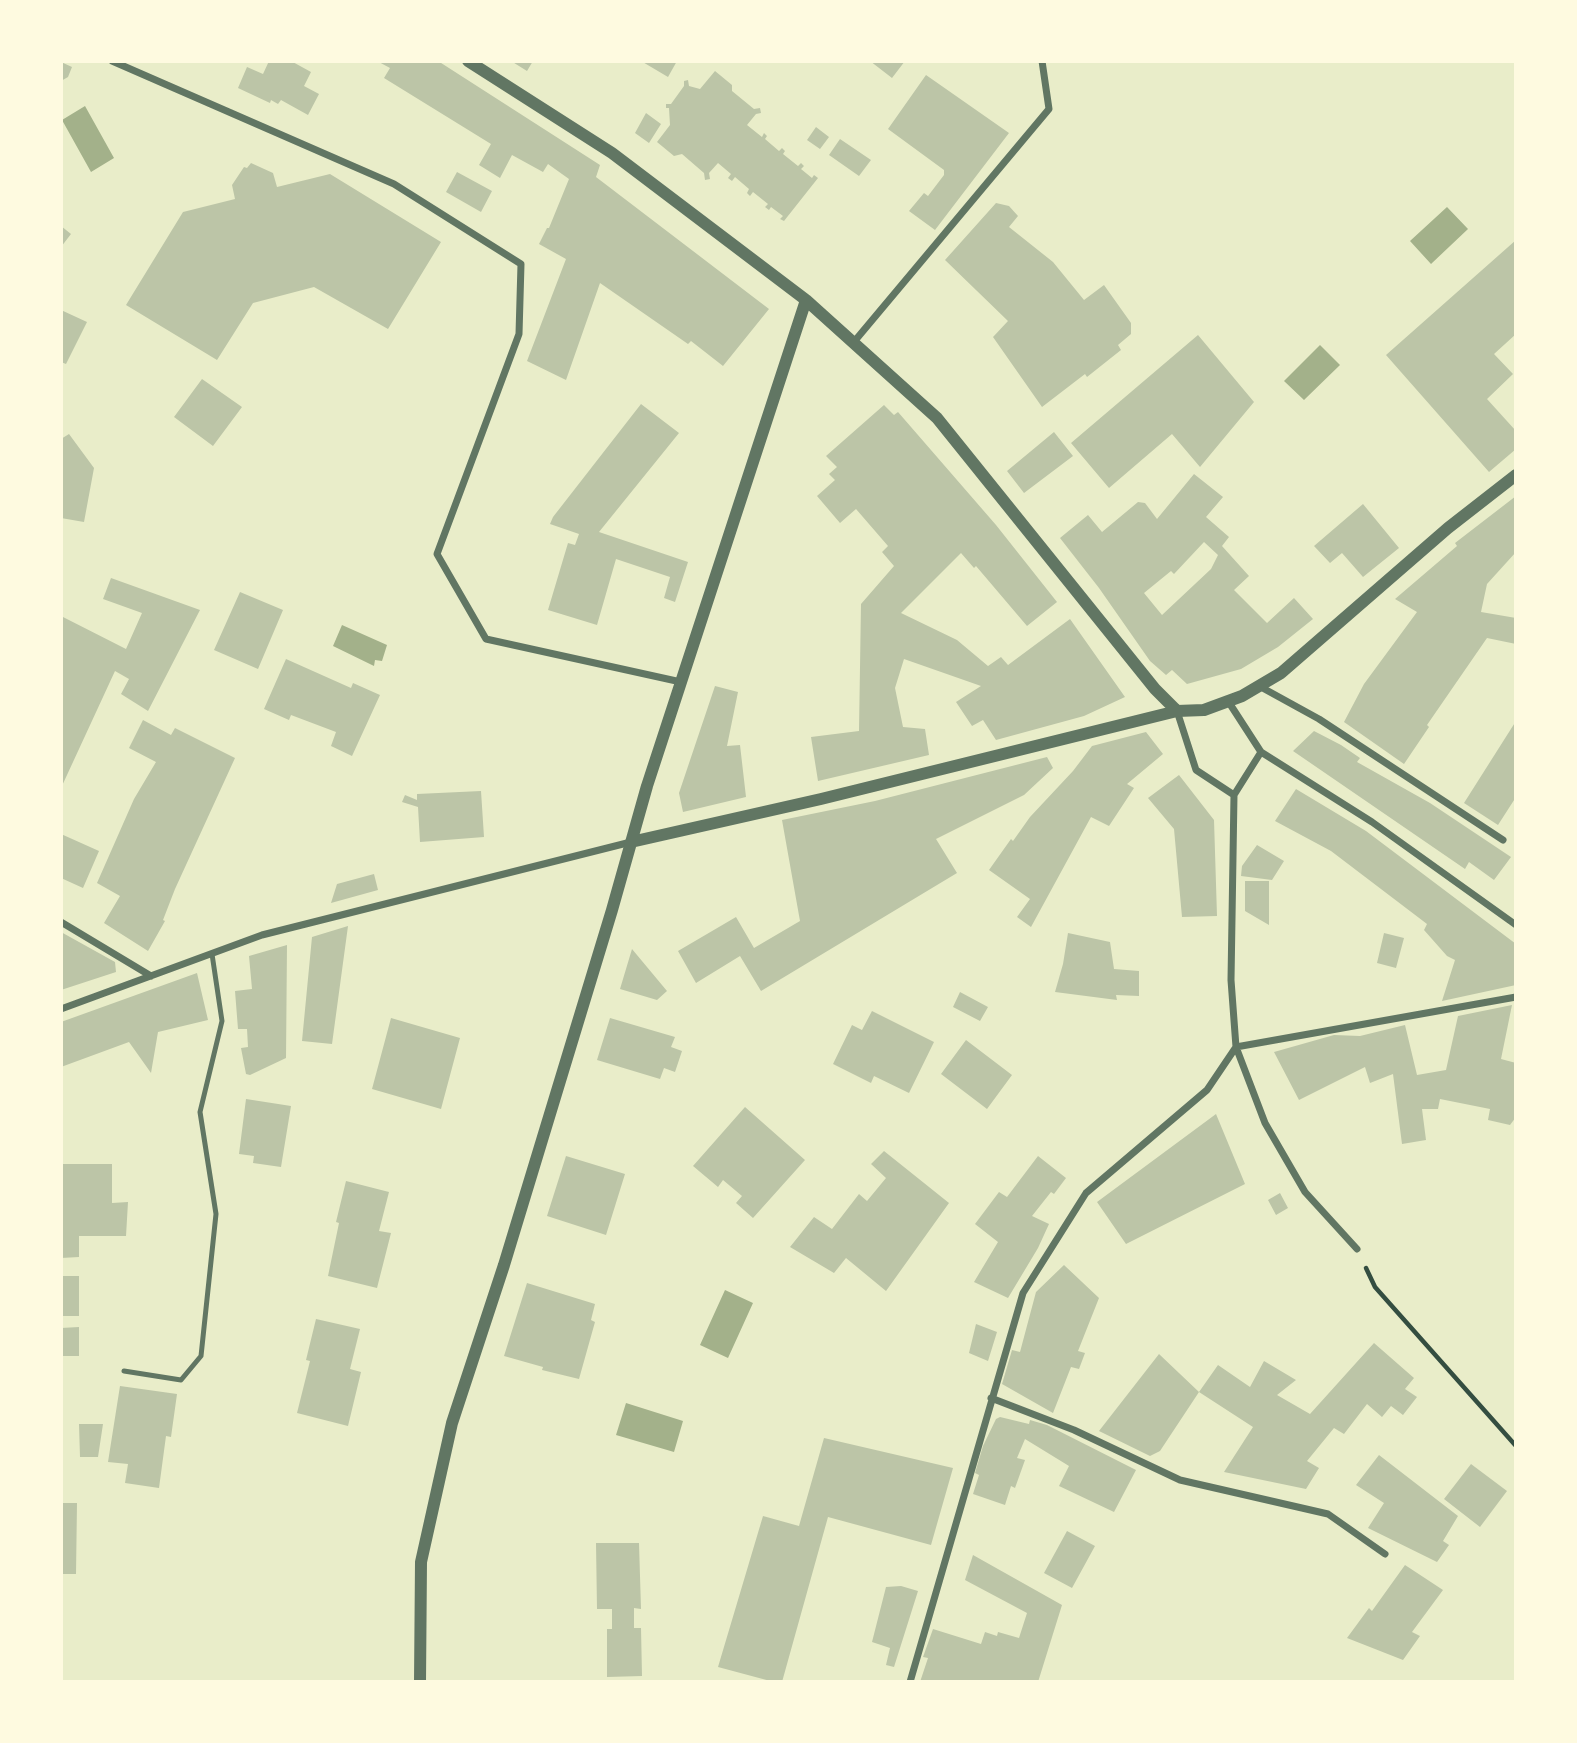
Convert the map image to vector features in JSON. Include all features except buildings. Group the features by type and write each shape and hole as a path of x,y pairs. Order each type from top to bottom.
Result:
{"street":[{"path":"112,61 394,184 521,264 519,334 437,554 486,639 681,682"},
{"path":"468,61 612,153 806,300 937,418 1155,689 1177,711 1196,770 1234,795"},
{"path":"853,343 1049,109 1042,61"},
{"path":"420,1682 421,1562 452,1423 504,1265 681,682 806,300"},
{"path":"61,1009 262,935 631,842 821,799 1177,711 1204,710 1259,687 1281,673 1448,528 1516,475"},
{"path":"1259,687 1319,719 1503,841"},
{"path":"1228,701 1261,751 1372,822 1516,925"},
{"path":"1261,751 1234,795 1231,980 1236,1047 1265,1123 1305,1192 1357,1249"},
{"path":"61,922 151,976"},
{"path":"910,1682 1023,1293 1086,1193 1207,1090 1236,1047 1516,997"},
{"path":"991,1398 1074,1430 1180,1480 1328,1514 1385,1554"}],"lane":[{"path":"124,1371 181,1380 201,1356 216,1214 200,1112 222,1021 212,954"}],"path":[{"path":"1357,1249 1375,1287 1516,1446"}],"shaded area":[{"path":"85,106 114,158 91,172 62,120"},
{"path":"1447,207 1468,229 1431,264 1410,241"},
{"path":"1320,345 1340,365 1304,400 1284,381"},
{"path":"342,625 387,645 382,661 375,660 374,666 333,646"},
{"path":"725,1290 753,1303 728,1358 700,1345"},
{"path":"626,1403 683,1421 674,1452 616,1435"}]}
